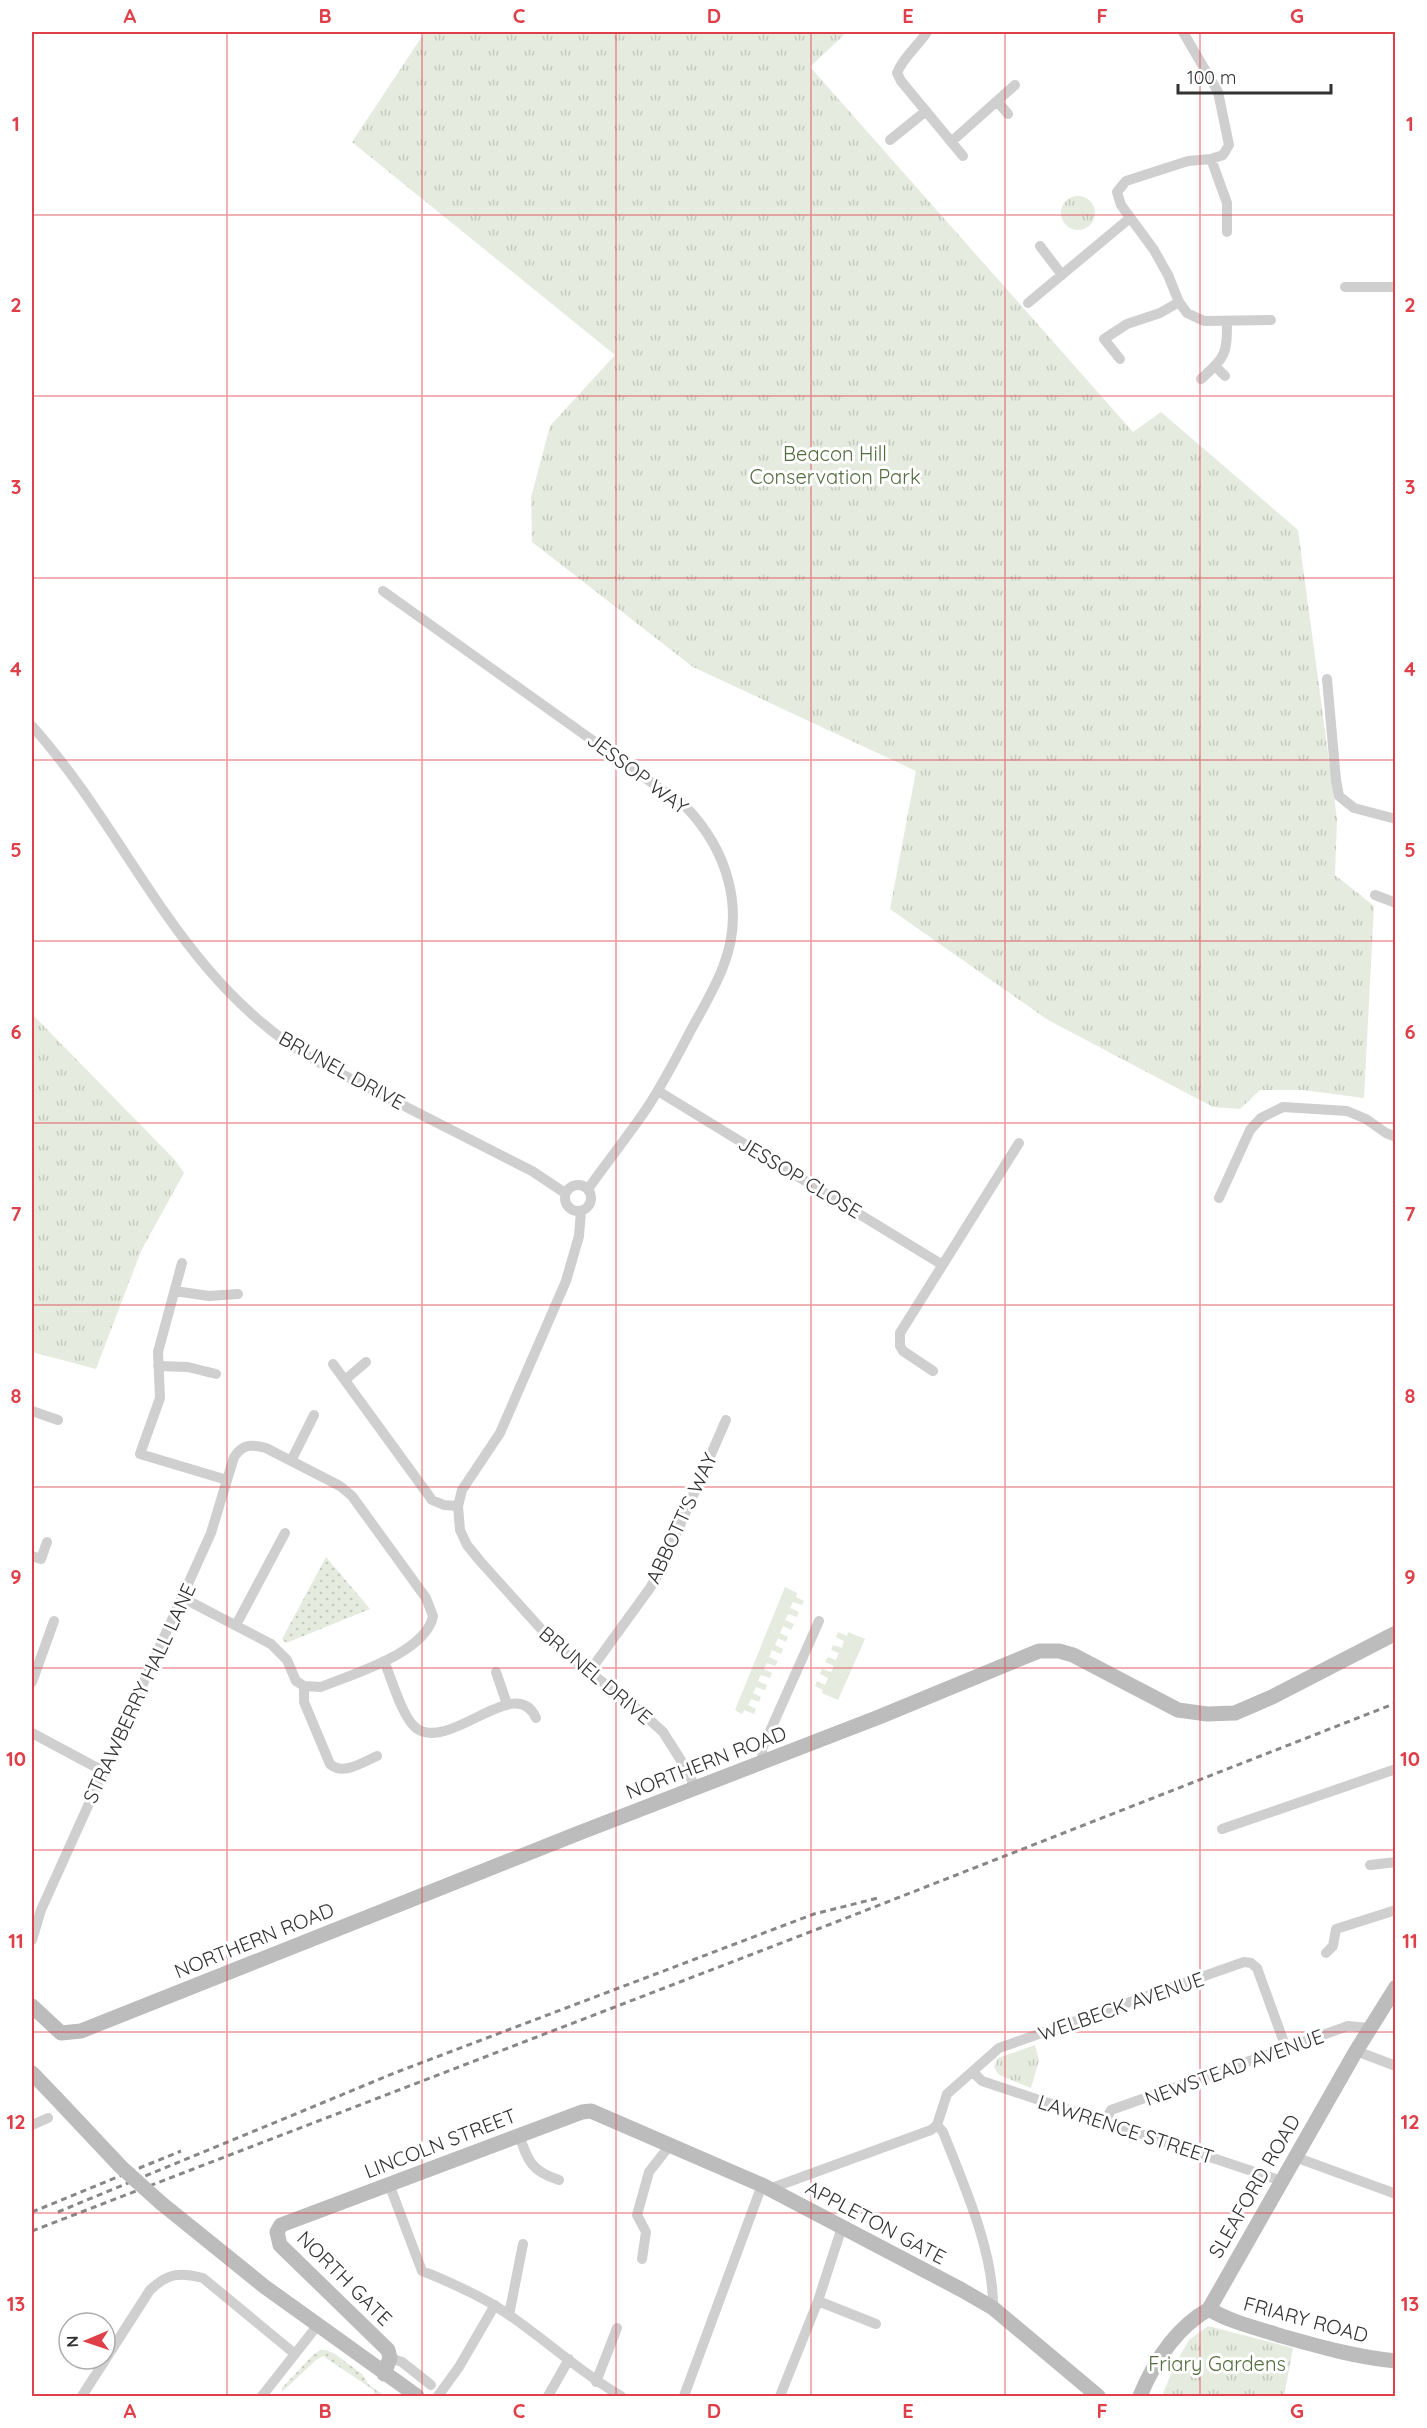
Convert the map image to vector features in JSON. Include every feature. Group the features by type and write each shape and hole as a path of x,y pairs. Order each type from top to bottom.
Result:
{"street":[{"path":"927,32 917,47 901,63 897,73 963,156"},
{"path":"1183,32 1218,92 1229,145 1223,154 1211,159 1188,161 1126,181 1117,192 1121,205 1168,275 1179,302 1187,313 1204,321 1271,320"},
{"path":"951,141 1016,85"},
{"path":"997,101 1008,114"},
{"path":"890,140 926,111"},
{"path":"1211,159 1227,203 1227,232"},
{"path":"1227,211 1240,212"},
{"path":"1028,303 1130,218"},
{"path":"1040,246 1062,275"},
{"path":"1345,287 1395,286"},
{"path":"1104,339 1127,324 1160,313 1179,302"},
{"path":"1201,379 1221,361 1227,349 1227,321"},
{"path":"1097,330 1120,359"},
{"path":"1215,366 1225,376"},
{"name":"JESSOP WAY","path":"383,591 668,793 703,825 725,865 732,893 731,928 728,947 717,980 658,1091 588,1190"},
{"path":"1327,679 1339,796 1354,808 1395,819"},
{"name":"BRUNEL DRIVE","path":"32,726 78,784 194,954 260,1021 289,1044 318,1062 532,1171 565,1193"},
{"path":"1375,895 1395,903"},
{"name":"JESSOP CLOSE","path":"658,1091 941,1264"},
{"path":"1219,1198 1250,1130 1261,1118 1283,1107 1347,1111 1366,1119 1395,1137"},
{"path":"933,1371 903,1351 899,1340 906,1321 1019,1143"},
{"path":"333,1364 432,1500 444,1505 458,1506 466,1482 500,1433 566,1281 579,1236 581,1211 591,1202 588,1190 578,1185 571,1186 565,1193 567,1206 572,1210 581,1211"},
{"path":"182,1263 158,1352 160,1398 140,1454 227,1480"},
{"path":"175,1291 209,1296 238,1294"},
{"path":"345,1380 366,1362"},
{"path":"158,1366 188,1367 216,1374"},
{"path":"32,1411 58,1420"},
{"path":"183,1598 271,1644 287,1660 296,1681 304,1686 321,1688 406,1649 424,1634 433,1616 430,1604 352,1496 340,1486 291,1461 314,1415"},
{"name":"ABBOTT'S WAY","path":"589,1672 660,1571 726,1420"},
{"name":"STRAWBERRY HALL LANE","path":"32,1940 41,1910 211,1533 234,1457 244,1446 254,1445 266,1448 291,1461"},
{"name":"BRUNEL DRIVE","path":"458,1506 460,1530 473,1553 528,1616 566,1654 640,1711 663,1732 695,1789"},
{"path":"236,1625 285,1533"},
{"path":"32,1556 41,1559 47,1542"},
{"path":"32,1682 54,1621"},
{"path":"763,1762 762,1749 819,1621"},
{"name":"NORTHERN ROAD","path":"32,2006 61,2033 81,2031 763,1762 1039,1650 1059,1651 1072,1655 1178,1710 1207,1714 1235,1713 1272,1697 1395,1633"},
{"path":"384,1660 411,1724 421,1731 441,1732 507,1704 518,1702 532,1709 536,1718"},
{"path":"496,1672 507,1704"},
{"path":"304,1686 304,1702 330,1764 336,1769 343,1770 377,1756"},
{"path":"32,1733 103,1771"},
{"path":"1222,1829 1395,1769"},
{"path":"1370,1866 1395,1862"},
{"path":"1326,1953 1333,1946 1336,1929 1395,1910"},
{"name":"WELBECK AVENUE","path":"937,2125 947,2094 999,2048 1244,1962 1251,1963 1257,1968 1286,2048"},
{"name":"SLEAFORD ROAD","path":"1140,2397 1157,2363 1175,2337 1197,2315 1209,2309 1356,2051 1394,1993"},
{"name":"NEWSTEAD AVENUE","path":"1105,2121 1111,2110 1348,2026 1370,2028"},
{"path":"1356,2051 1395,2066"},
{"name":"LAWRENCE STREET","path":"973,2072 982,2080 1282,2181"},
{"path":"32,2073 121,2167 161,2203 317,2326 417,2397"},
{"name":"LINCOLN STREET","path":"281,2225 582,2112 591,2111 613,2120"},
{"path":"32,2125 48,2118"},
{"name":"APPLETON GATE","path":"613,2120 765,2187 993,2308 1098,2397"},
{"path":"684,2397 765,2187 931,2130 937,2125 943,2132 969,2198 993,2288 993,2308"},
{"path":"519,2135 530,2165 543,2175 559,2180"},
{"path":"642,2259 646,2232 637,2215 649,2172 670,2145"},
{"path":"1295,2157 1395,2194"},
{"path":"389,2184 422,2271 495,2305 569,2359 596,2382 621,2397"},
{"name":"NORTH GATE","path":"281,2225 277,2232 280,2245 388,2350 390,2358 402,2362 431,2385"},
{"path":"780,2397 818,2301 842,2228"},
{"path":"509,2315 520,2248"},
{"path":"82,2397 150,2290 162,2278 184,2273 203,2278 295,2354"},
{"path":"818,2301 876,2324"},
{"path":"438,2397 459,2367 495,2305"},
{"name":"FRIARY ROAD","path":"1209,2309 1227,2319 1308,2344 1344,2353 1395,2361"},
{"path":"262,2397 317,2326"},
{"path":"596,2382 617,2328"},
{"path":"384,2374 390,2358"},
{"path":"548,2397 569,2359"}],"green space":[{"name":"Beacon Hill Conservation Park","path":"425,32 847,32 810,67 1133,432 1161,412 1298,530 1337,819 1335,875 1374,906 1364,1098 1303,1090 1260,1090 1240,1109 1213,1107 1048,1020 890,909 916,771 693,667 532,542 531,497 550,426 615,355 352,142"},
{"path":"1078,196 1090,201 1095,213 1090,225 1078,230 1066,225 1061,213 1066,201"},
{"path":"32,1014 175,1160 184,1173 141,1251 96,1369 32,1352"},
{"path":"326,1557 370,1609 286,1643 282,1639"},
{"path":"785,1587 797,1593 796,1597 804,1601 802,1605 793,1602 790,1608 799,1612 797,1617 788,1614 785,1620 794,1624 791,1630 783,1626 780,1633 788,1637 786,1642 778,1638 775,1645 783,1649 781,1654 772,1650 769,1657 778,1661 775,1666 767,1663 764,1669 772,1673 770,1678 761,1675 758,1681 767,1685 765,1690 756,1687 753,1693 761,1697 759,1702 751,1699 748,1705 756,1709 754,1714 744,1710 742,1714 735,1710"},
{"path":"838,1632 847,1636 848,1632 865,1639 838,1700 822,1693 823,1690 815,1686 817,1681 825,1685 828,1678 820,1674 822,1669 831,1672 834,1666 825,1662 828,1657 836,1660 839,1653 831,1650 833,1645 842,1648 844,1641 836,1637"},
{"path":"1035,2045 1039,2060 1031,2088 999,2075 994,2067 998,2058"},
{"name":"Friary Gardens","path":"1208,2326 1293,2348 1284,2396 1162,2396 1175,2364 1189,2340"},
{"path":"320,2350 335,2354 362,2374 369,2385 385,2396 373,2395 375,2391 323,2356 282,2392 282,2388"}],"railway":[{"path":"32,2231 836,1922 1396,1703"},
{"path":"58,2212 397,2072 814,1914 878,1898"},
{"path":"32,2212 181,2151"}]}
